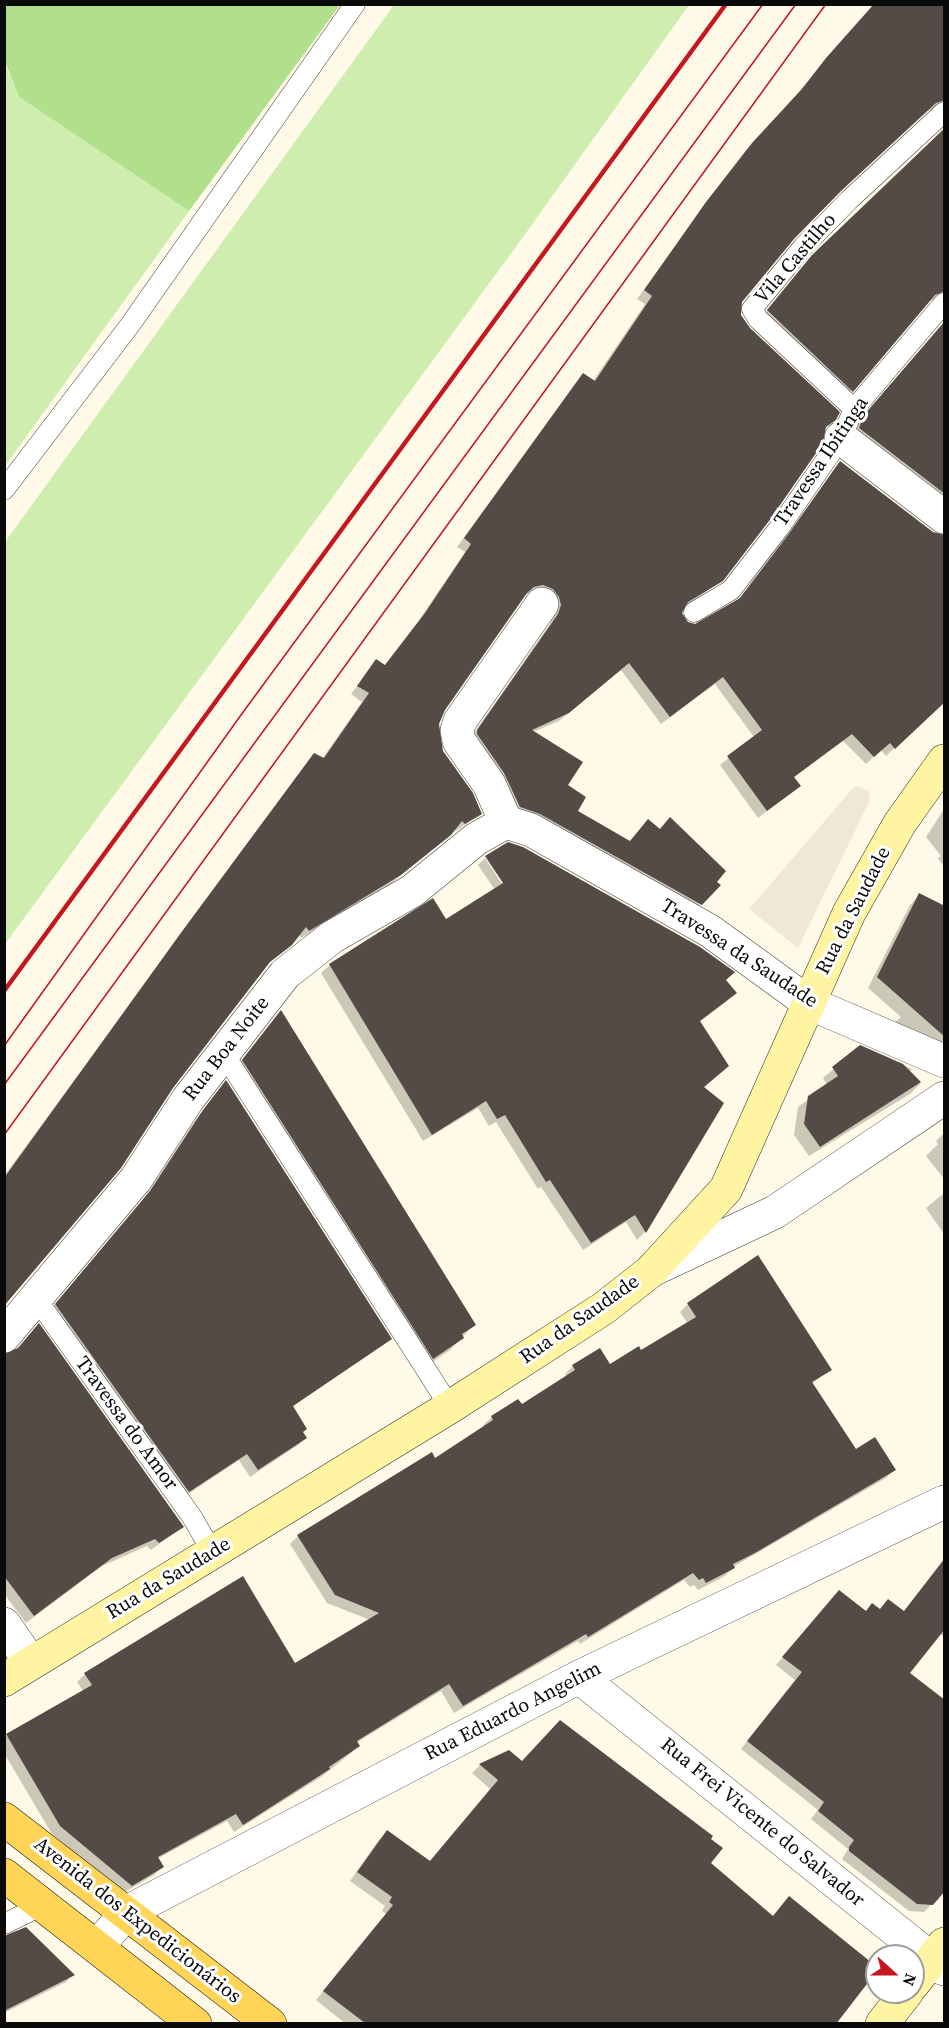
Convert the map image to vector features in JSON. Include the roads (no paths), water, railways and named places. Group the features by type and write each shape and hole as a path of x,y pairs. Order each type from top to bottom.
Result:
{"main road":[{"name":"Rua da Saudade","path":"18,1672 450,1407 604,1308 651,1270 726,1190 849,913 900,823 945,761"},
{"name":"Avenida dos Expedicionários","path":"4,1819 270,2024"},
{"path":"4,1875 195,2024"},
{"path":"882,2024 898,2004"}],"street":[{"path":"841,438 945,517"},
{"path":"506,822 489,784 459,741 457,730 460,721 542,604"},
{"name":"Travessa da Saudade","path":"506,822 531,830 710,931 809,1003 945,1061"},
{"name":"Rua Boa Noite","path":"4,1336 136,1179 188,1099 285,974 332,937 411,891 476,839 506,822"},
{"path":"651,1270 775,1212 945,1098"},
{"name":"Rua Eduardo Angelim","path":"97,1947 127,1912 579,1677 945,1502"},
{"path":"4,1624 18,1672"},
{"name":"Rua Frei Vicente do Salvador","path":"579,1677 934,1964"}],"lane":[{"path":"4,490 130,324 355,4"},
{"name":"Vila Castilho","path":"854,409 758,319 752,309 803,247 849,200 945,112"},
{"name":"Travessa Ibitinga","path":"694,612 731,590 841,438 854,409 945,303"},
{"path":"224,1054 450,1407"},
{"name":"Travessa do Amor","path":"35,1297 192,1517 213,1553"},
{"path":"4,1924 43,1905"}],"tram line":[{"path":"4,1046 241,715 763,4"},
{"path":"4,1085 796,4"},
{"path":"4,1135 826,4"}],"railway":[{"path":"4,991 726,4"}]}
